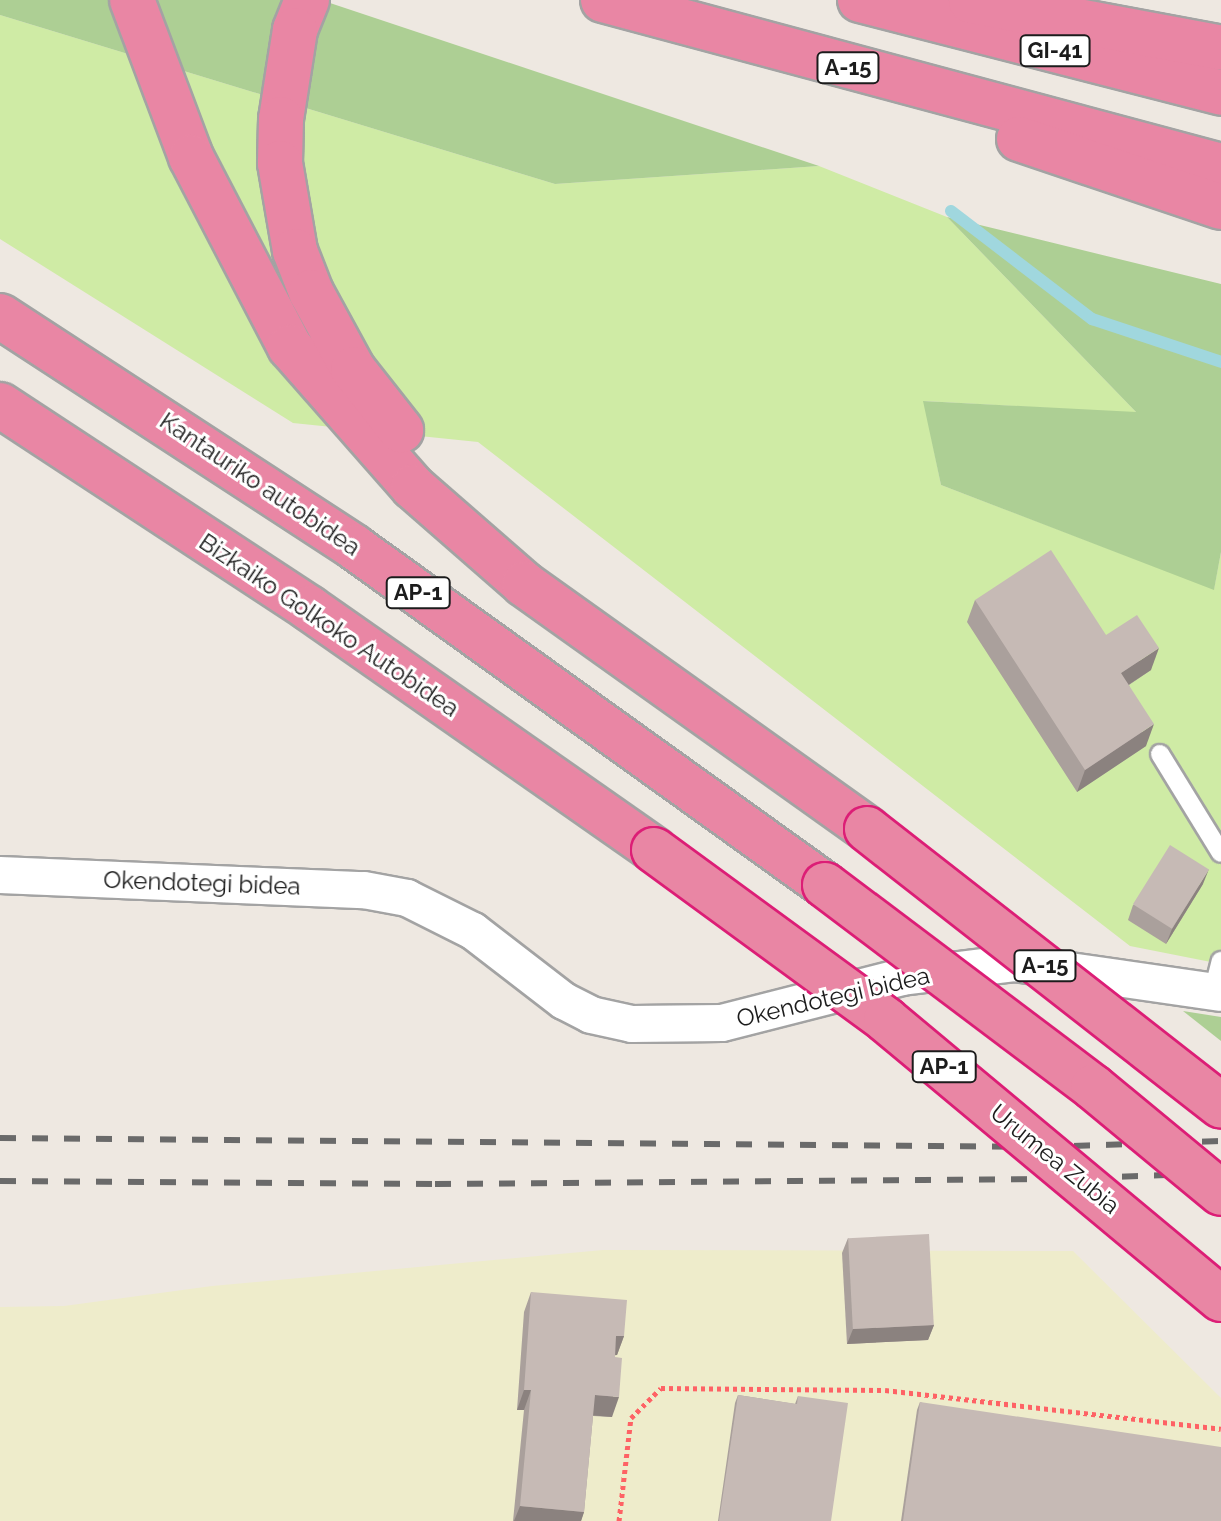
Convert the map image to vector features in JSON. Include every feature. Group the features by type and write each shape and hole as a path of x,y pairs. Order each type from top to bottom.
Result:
{"highway":[{"path":"132,0 191,157 290,347 413,487 524,584 744,740"},
{"path":"307,0 295,30 281,119 280,163 295,251 331,331 379,405 462,500 744,740"},
{"name":"A-15","path":"603,0 964,100"},
{"path":"874,4 969,1 1221,48"},
{"name":"GI-41","path":"874,4 1221,93"},
{"path":"964,100 1221,166"},
{"path":"964,100 1030,146 1221,207"},
{"name":"Kantauriko autobidea","path":"0,316 354,547 825,885 1093,1087 1221,1193"},
{"name":"Bizkaiko Golkoko Autobidea","path":"0,405 309,608 654,850"},
{"name":"A-15","path":"744,740 867,829 1221,1106"},
{"name":"Urumea Zubia","path":"654,850 886,1020 1221,1299"}],"street":[{"name":"Okendotegi bidea","path":"0,875 364,890 407,898 473,931 564,1001 591,1015 632,1024 722,1023 902,977 1014,963 1218,982"}],"lane":[{"path":"1160,754 1221,853"}],"path":[{"path":"619,1521 631,1418 661,1388 885,1390 1221,1429"}],"shaded area":[{"path":"603,1250 1073,1251 1221,1398 1221,1521 0,1521 0,1307 64,1306 212,1286"}],"green space":[{"path":"0,0 321,0 819,166 555,184 0,15"},
{"path":"0,15 555,184 819,166 947,217 1137,413 924,401 941,485 1214,589 1221,552 1221,964 1130,946 478,442 293,423 0,239"},
{"path":"947,217 1221,284 1221,552 1214,590 941,485 923,401 1136,412"},
{"path":"1183,1011 1221,1017 1221,1041"}],"building":[{"path":"1051,550 1106,635 1137,615 1159,648 1121,673 1154,724 1085,770 975,600"},
{"path":"1170,845 1209,869 1172,929 1133,904"},
{"path":"929,1234 934,1325 853,1329 848,1238"},
{"path":"531,1292 627,1300 624,1336 616,1336 615,1357 622,1358 619,1397 595,1395 584,1512 520,1506 531,1390 524,1390"},
{"path":"738,1395 797,1404 798,1396 848,1403 831,1521 719,1521"},
{"path":"920,1402 1221,1447 1221,1521 903,1521"}],"waterway":[{"path":"951,211 1092,319 1221,362"}],"railway":[{"path":"0,1138 1042,1147 1221,1141"},
{"path":"0,1181 435,1184 1058,1179 1221,1173"}]}
